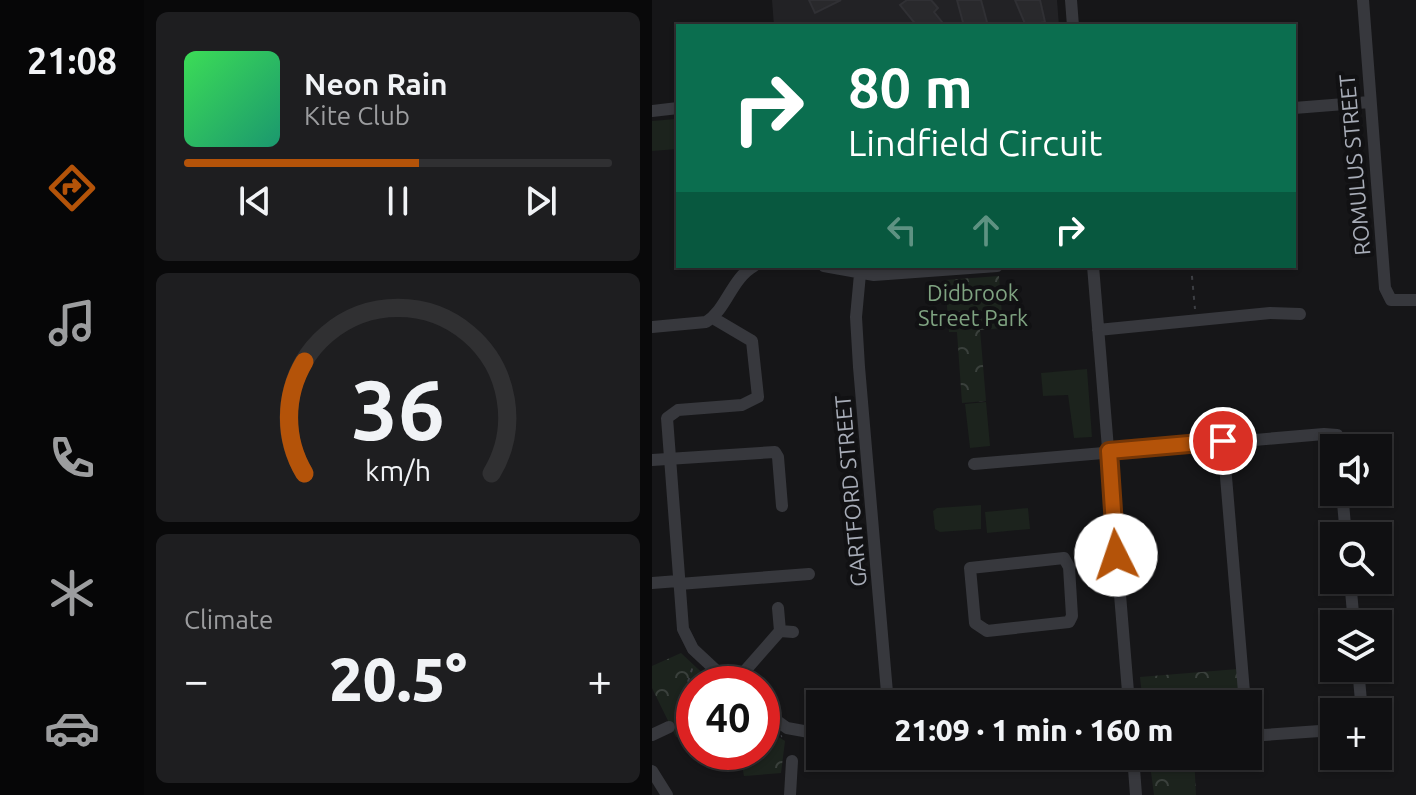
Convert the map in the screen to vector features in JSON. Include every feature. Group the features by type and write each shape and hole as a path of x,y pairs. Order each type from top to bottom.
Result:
{"street":[{"path":"1071,0 1073,24"},
{"name":"ROMULUS STREET","path":"1363,0 1385,288 1391,300 1416,300"},
{"path":"1296,108 1370,102"},
{"path":"652,111 676,108"},
{"path":"652,327 706,322 713,318 733,284 752,268"},
{"path":"833,268 860,274 963,268"},
{"path":"1093,268 1128,690"},
{"name":"GARTFORD STREET","path":"860,274 856,317 859,367 887,690"},
{"path":"1248,299 1250,315"},
{"path":"1098,330 1250,315 1300,314"},
{"path":"652,415 667,418 678,410 742,405 758,397 752,341 713,318"},
{"path":"667,418 683,629 693,649 711,666"},
{"path":"974,464 1320,434"},
{"path":"1223,441 1243,690"},
{"path":"652,460 775,452 782,506"},
{"path":"1064,558 1069,561 1072,616 1069,622 987,631 975,623 970,568 1064,558"},
{"path":"652,583 809,574"},
{"path":"753,666 786,631 778,608"},
{"path":"780,723 787,728 806,731"},
{"path":"652,735 672,726"},
{"path":"1262,735 1320,731"},
{"path":"790,795 792,761"},
{"path":"1134,770 1136,795"},
{"path":"652,771 667,795"}],"path":[{"path":"1191,268 1196,320"},
{"path":"691,659 693,666"},
{"path":"672,726 676,716"},
{"path":"780,738 787,728"}],"shaded area":[{"path":"772,0 1057,0 1059,24 774,24"}],"green space":[{"path":"675,119 676,149 652,151 652,121"},
{"name":"Didbrook Street Park","path":"999,276 1003,328 980,330 986,401 962,403 957,332 949,332 945,280"},
{"path":"1087,369 1092,437 1074,438 1068,395 1043,396 1041,373"},
{"path":"986,402 990,446 970,448 965,404"},
{"path":"981,505 981,529 940,532 935,529 933,511 937,508"},
{"path":"1028,508 1030,529 987,533 985,512"},
{"path":"681,653 695,666 676,666 676,737 652,688 652,666"},
{"path":"1238,669 1239,690 1141,690 1140,677"},
{"path":"780,738 785,741 781,773 744,776 743,770 780,770"},
{"path":"1151,770 1195,770 1196,795 1154,795"}],"building":[{"path":"809,0 841,0 815,13"},
{"path":"907,0 931,0 938,8 934,12 942,22 915,24 900,5"},
{"path":"957,0 981,0 987,24 963,24"},
{"path":"1015,0 1040,0 1045,22 1025,24"}],"route":[{"path":"1116,555 1109,451 1223,441"}]}
